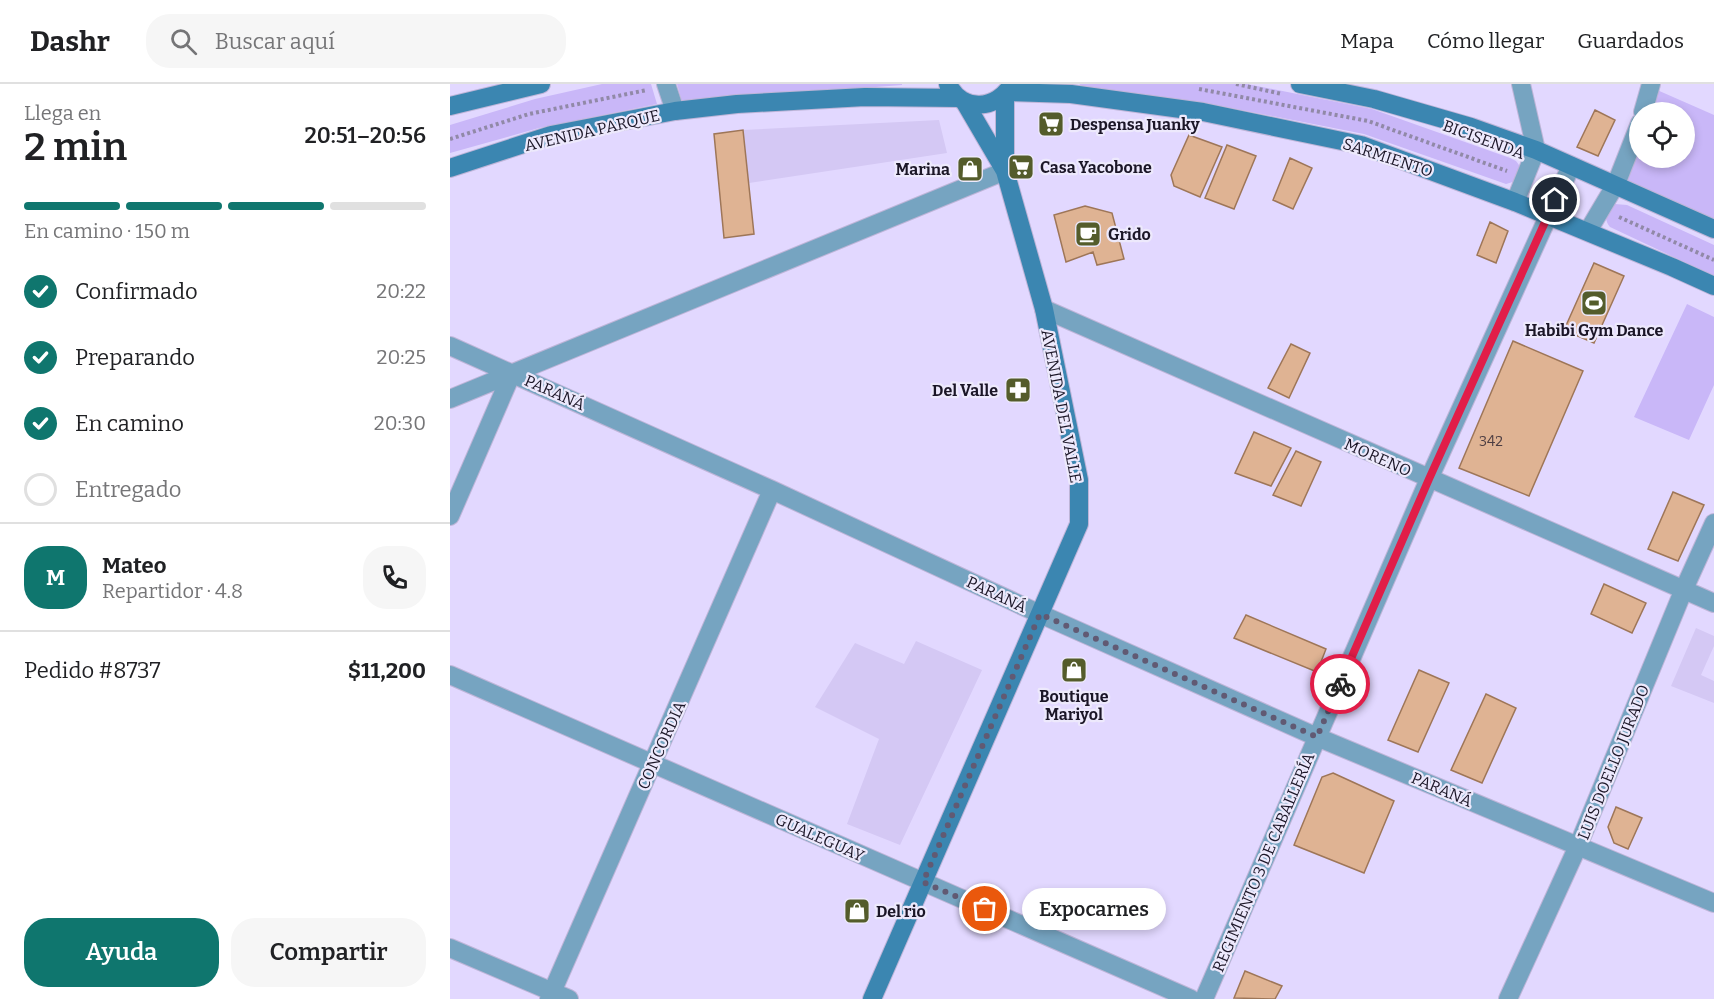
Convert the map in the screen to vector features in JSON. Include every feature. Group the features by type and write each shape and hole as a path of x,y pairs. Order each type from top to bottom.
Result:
{"main road":[{"path":"450,106 541,84"},
{"path":"1292,89 1374,99 1471,127 1536,150 1714,229"},
{"path":"1005,171 1008,90"},
{"name":"SARMIENTO","path":"957,94 982,105 994,102 1008,90 1071,94 1203,112 1361,145 1549,215 1714,286"},
{"path":"957,94 1005,171"},
{"name":"AVENIDA PARQUE","path":"450,168 551,135 675,111 737,104 957,94"},
{"name":"AVENIDA DEL VALLE","path":"872,999 1079,524 1079,480 1044,309 1005,171"}],"street":[{"path":"1515,202 1536,150 1521,84"},
{"path":"1646,102 1651,84"},
{"path":"660,86 675,111"},
{"path":"1588,231 1616,184 1629,151"},
{"name":"REGIMIENTO 3 DE CABALLERÍA","path":"1204,999 1429,479 1571,166"},
{"path":"450,399 1005,171"},
{"name":"MORENO","path":"1044,309 1714,603"},
{"name":"PARANÁ","path":"450,345 1040,614 1317,737 1714,903"},
{"path":"450,516 512,373"},
{"name":"CONCORDIA","path":"557,997 652,764 772,490"},
{"name":"LUIS DOELLO JURADO","path":"1508,999 1578,846 1684,589 1714,523"},
{"name":"GUALEGUAY","path":"450,675 1191,999"},
{"path":"450,948 557,997"}],"path":[{"path":"1236,84 1292,89"},
{"path":"450,139 529,114 660,86"},
{"path":"1618,217 1714,260"}],"shaded area":[{"path":"602,84 651,84 657,104 539,128 450,153 450,125 535,99"},
{"path":"677,84 902,84 902,85 682,102"},
{"path":"1079,84 1247,84 1372,109 1510,158 1516,161 1522,169 1516,181 1506,184 1364,134 1206,103 1086,89"},
{"path":"1648,86 1684,102 1647,102"},
{"path":"1695,107 1714,115 1714,221 1630,184 1622,167 1629,151 1629,168 1695,168"},
{"path":"939,120 947,153 749,183 743,130"},
{"path":"1615,204 1627,205 1714,245 1714,276 1610,227 1607,214"},
{"path":"1687,304 1714,317 1714,385 1689,440 1634,417"},
{"path":"1696,628 1714,636 1714,646 1701,675 1714,681 1714,703 1671,686"},
{"path":"916,641 982,670 900,845 847,824 879,739 815,707 855,643 904,664"}],"building":[{"path":"1595,110 1615,120 1598,156 1577,147"},
{"path":"743,130 754,234 724,238 714,134"},
{"path":"1189,135 1222,147 1200,197 1174,186 1171,175"},
{"path":"1227,145 1256,156 1234,209 1205,198"},
{"path":"1290,158 1312,168 1293,209 1273,200"},
{"name":"Grido","path":"1085,206 1112,213 1124,259 1097,265 1093,252 1066,262 1054,215"},
{"path":"1490,222 1508,231 1496,263 1477,255"},
{"name":"Habibi Gym Dance","path":"1594,263 1624,276 1594,343 1564,330"},
{"path":"1513,341 1583,371 1529,496 1459,468"},
{"path":"1291,344 1310,353 1289,398 1268,388"},
{"path":"1254,432 1291,448 1271,486 1235,473"},
{"path":"1296,451 1321,462 1301,506 1273,495"},
{"path":"1673,492 1704,505 1678,561 1648,549"},
{"path":"1604,584 1646,603 1632,633 1591,614"},
{"path":"1246,615 1326,649 1317,672 1234,638"},
{"path":"1419,670 1449,683 1418,752 1388,740"},
{"path":"1486,694 1516,708 1482,783 1451,770"},
{"path":"1333,773 1394,801 1364,873 1294,845 1322,777"},
{"path":"1616,807 1642,818 1628,849 1614,843 1608,827"},
{"path":"1245,971 1282,986 1275,999 1234,998"}],"way so far":[{"path":"985,909 923,882 1040,614 1317,737 1340,684"}],"place":[{"name":"Despensa Juanky","path":"1051,124"},
{"name":"Casa Yacobone","path":"1021,167"},
{"name":"Marina","path":"970,169"},
{"name":"Grido","path":"1088,234"},
{"name":"Habibi Gym Dance","path":"1594,303"},
{"name":"Del Valle","path":"1018,390"},
{"name":"Boutique Mariyol","path":"1074,670"},
{"name":"Expocarnes","path":"985,909"},
{"name":"Del rio","path":"857,911"}],"route":[{"path":"1340,684 1429,479 1555,200"}]}
